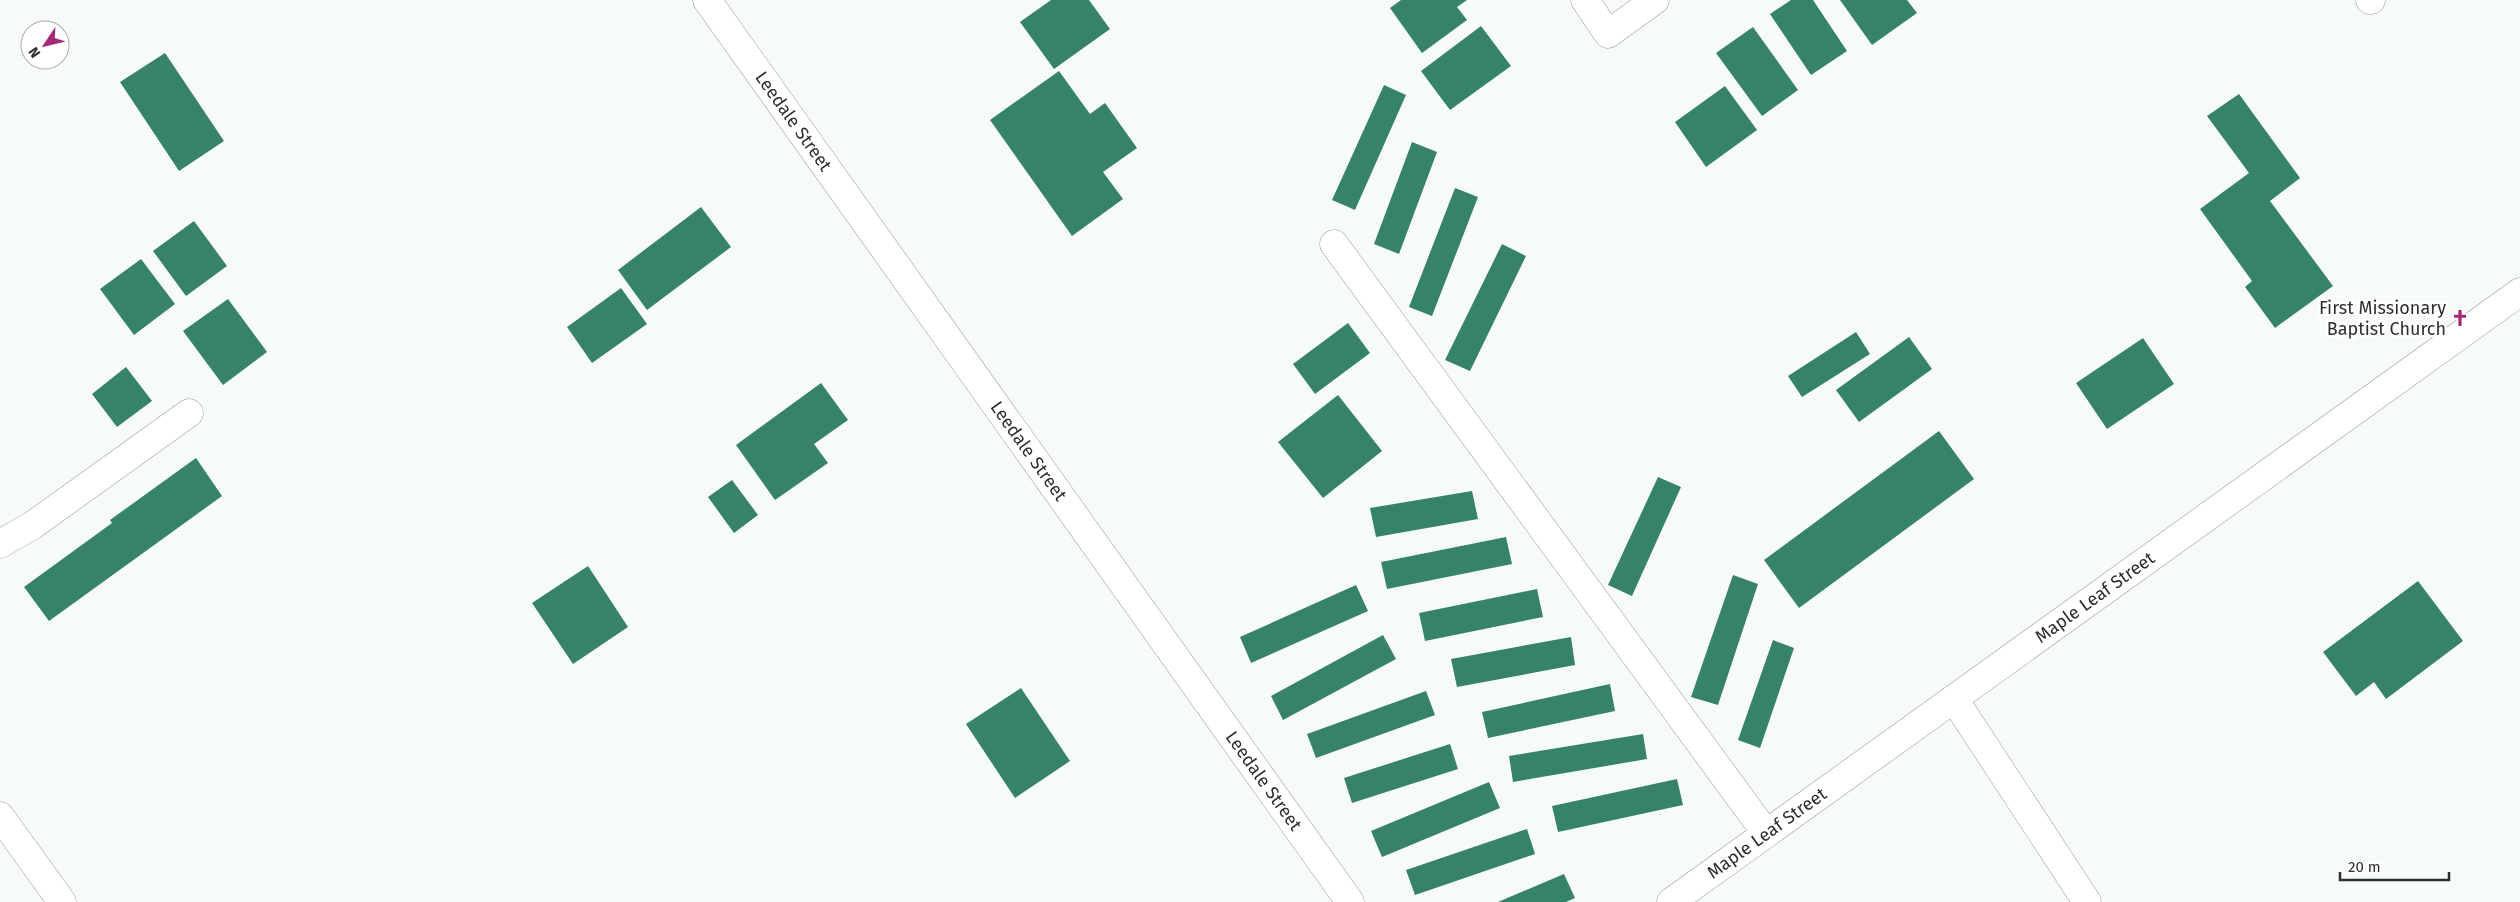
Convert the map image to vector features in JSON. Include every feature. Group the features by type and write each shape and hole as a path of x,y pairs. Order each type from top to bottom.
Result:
{"street":[{"name":"Leedale Street","path":"707,0 1350,902"},
{"path":"1585,0 1608,34 1655,0"},
{"path":"1334,244 1766,834"},
{"name":"Maple Leaf Street","path":"1671,902 2520,292"},
{"path":"0,544 33,525 189,413"},
{"path":"1954,699 2087,902"},
{"path":"0,816 62,902"}],"building":[{"path":"1051,0 1089,0 1110,29 1054,69 1020,22"},
{"path":"1401,0 1467,0 1457,7 1467,20 1422,53 1390,8"},
{"path":"1791,0 1813,0 1847,51 1811,75 1770,14"},
{"path":"1840,0 1907,0 1917,13 1872,45"},
{"path":"1481,26 1511,66 1450,110 1421,71"},
{"path":"1753,27 1798,90 1762,116 1716,53"},
{"path":"165,53 224,141 179,171 120,82"},
{"path":"1059,71 1090,114 1105,103 1137,148 1103,172 1123,199 1072,236 990,120"},
{"path":"1384,85 1406,95 1355,210 1332,200"},
{"path":"1725,86 1757,130 1706,167 1675,122"},
{"path":"2239,94 2300,178 2270,201 2333,286 2275,328 2245,287 2252,281 2200,209 2249,173 2207,116"},
{"path":"1412,142 1437,152 1399,254 1374,244"},
{"path":"1455,188 1478,197 1432,316 1409,307"},
{"path":"701,207 731,247 647,310 618,270"},
{"path":"194,221 227,266 186,296 153,251"},
{"path":"1502,244 1526,256 1470,371 1445,360"},
{"path":"141,259 175,304 134,335 100,289"},
{"path":"621,288 647,324 592,363 567,327"},
{"path":"228,299 267,352 223,385 183,331"},
{"path":"1348,323 1370,353 1315,394 1293,364"},
{"path":"1856,332 1870,354 1802,397 1788,376"},
{"path":"1909,337 1932,369 1859,422 1836,390"},
{"path":"2143,338 2174,384 2107,429 2076,383"},
{"path":"126,367 152,401 117,427 92,394"},
{"path":"821,383 848,420 814,444 828,463 775,500 736,445"},
{"path":"1338,395 1382,451 1323,498 1278,442"},
{"path":"1939,431 1974,479 1799,608 1764,560"},
{"path":"196,458 222,496 49,621 24,587 112,523 110,520"},
{"path":"1658,477 1681,487 1632,596 1608,585"},
{"path":"732,480 758,515 734,533 708,497"},
{"path":"1472,491 1478,519 1376,537 1370,508"},
{"path":"1506,537 1512,564 1387,589 1381,562"},
{"path":"588,566 628,627 573,664 532,603"},
{"path":"1733,575 1758,584 1718,705 1691,697"},
{"path":"2418,581 2463,641 2386,699 2374,682 2356,696 2323,652"},
{"path":"1356,585 1368,611 1251,663 1240,637"},
{"path":"1537,589 1543,617 1425,641 1419,613"},
{"path":"1383,635 1396,659 1283,720 1271,696"},
{"path":"1571,637 1575,665 1457,687 1451,659"},
{"path":"1773,640 1794,648 1760,748 1738,740"},
{"path":"1610,684 1615,711 1488,738 1482,712"},
{"path":"1021,688 1070,761 1015,798 966,724"},
{"path":"1426,691 1435,715 1316,758 1307,734"},
{"path":"1643,734 1647,759 1513,782 1509,756"},
{"path":"1450,744 1458,769 1352,803 1344,778"},
{"path":"1677,779 1683,805 1558,832 1552,806"},
{"path":"1489,782 1500,808 1382,857 1371,831"},
{"path":"1527,829 1535,854 1415,895 1406,870"},
{"path":"1564,874 1575,898 1566,902 1498,902"}],"place":[{"name":"First Missionary Baptist Church","path":"2460,318"}]}
